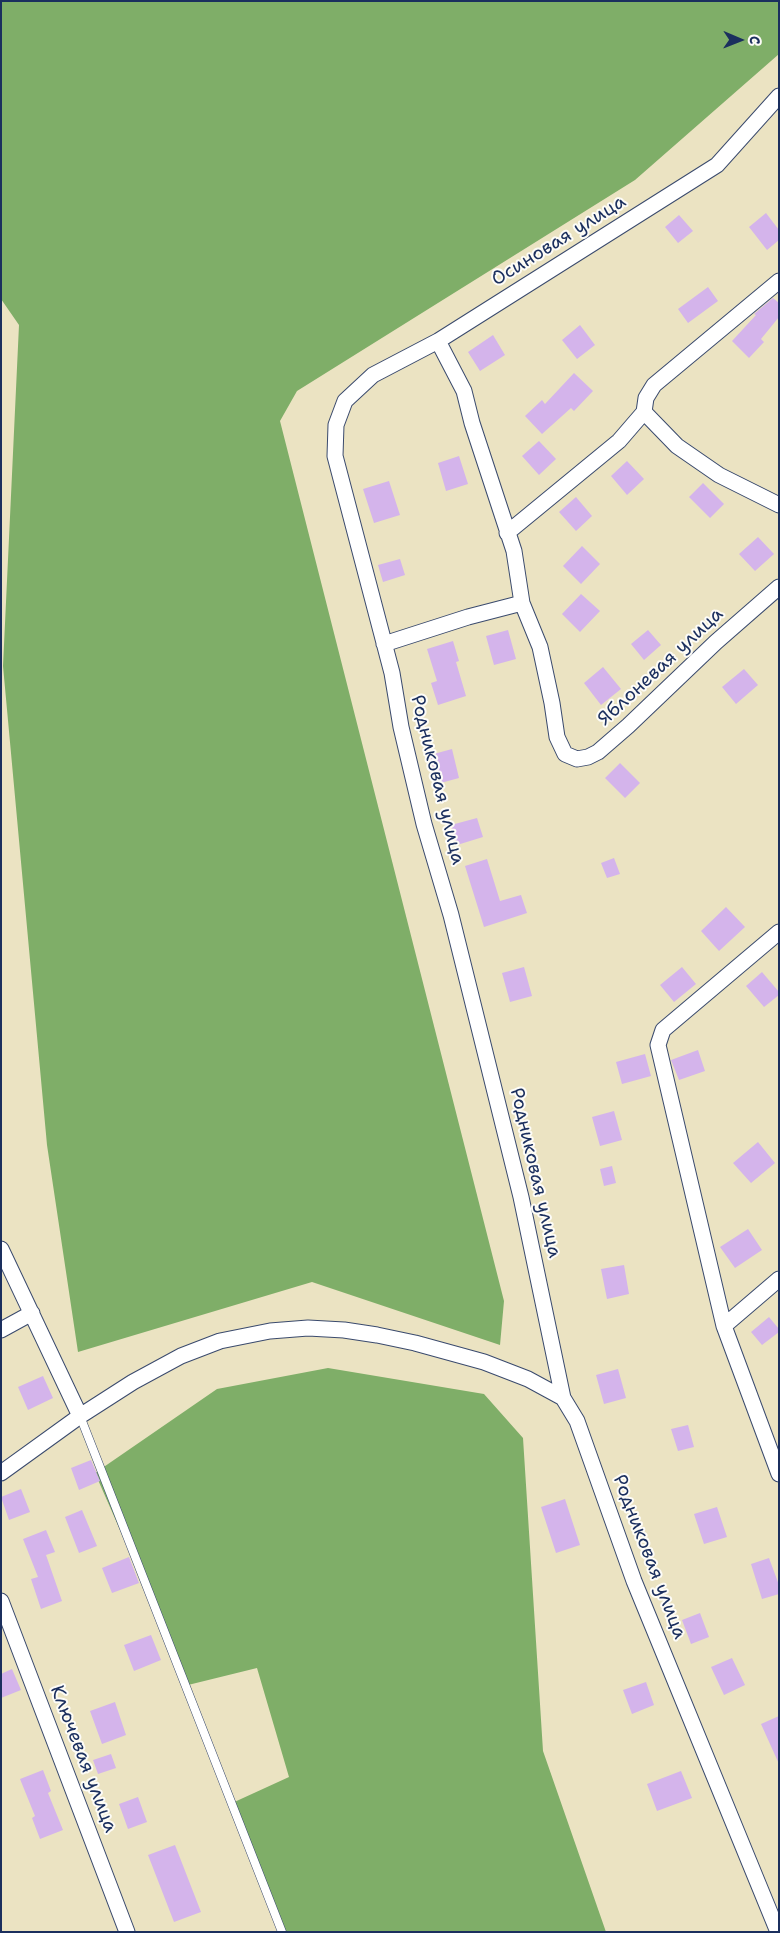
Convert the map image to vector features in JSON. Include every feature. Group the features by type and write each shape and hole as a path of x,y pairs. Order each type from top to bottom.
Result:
{"street":[{"name":"Осиновая улица","path":"346,401 373,375 438,341 717,165 779,96"},
{"path":"507,533 619,441 644,412 646,398 654,385 779,281"},
{"path":"384,644 468,617 522,603 514,551 472,423 464,391 438,341"},
{"name":"Родниковая улица","path":"346,401 336,425 335,456 392,673 401,727 424,824 451,915 522,1197 563,1398 577,1421 634,1581 778,1932"},
{"path":"644,412 677,446 719,475 779,504"},
{"name":"Яблоневая улица","path":"522,603 540,647 557,737 565,754 577,759 588,757 598,752 716,642 779,587"},
{"path":"779,932 663,1030 658,1045 724,1326 779,1474"},
{"path":"1,1249 80,1416"},
{"path":"724,1326 779,1278"},
{"path":"1,1330 32,1313"},
{"path":"1,1473 80,1416 133,1382 181,1356 220,1341 270,1331 308,1328 376,1335 424,1345 493,1365 528,1379 563,1398"},
{"name":"Ключевая улица","path":"1,1601 127,1932"}],"lane":[{"path":"80,1416 282,1932"}],"green space":[{"path":"1,1 779,1 779,54 635,180 297,391 280,421 504,1301 500,1345 312,1282 78,1352 47,1145 3,666 19,325 1,299"},
{"path":"328,1368 484,1394 523,1438 543,1751 606,1932 283,1932 230,1804 289,1777 257,1668 188,1685 95,1473 217,1389"}],"building":[{"path":"766,213 779,230 779,240 767,250 749,227"},
{"path":"679,215 693,231 678,243 665,227"},
{"path":"708,287 718,301 688,323 678,309"},
{"path":"773,298 779,303 779,317 761,339 764,342 749,358 732,341 756,315 754,314"},
{"path":"580,325 595,345 577,359 562,340"},
{"path":"493,335 505,355 480,371 468,352"},
{"path":"574,373 593,391 574,411 571,408 542,434 525,416 542,400 545,404"},
{"path":"539,441 556,459 539,475 522,456"},
{"path":"459,456 468,484 446,491 438,463"},
{"path":"627,461 644,479 627,495 611,476"},
{"path":"389,481 400,515 374,523 363,489"},
{"path":"703,483 724,504 710,518 689,497"},
{"path":"576,497 592,516 576,531 559,512"},
{"path":"758,537 774,554 755,571 739,554"},
{"path":"582,546 600,564 581,584 563,566"},
{"path":"400,559 405,575 383,582 378,565"},
{"path":"581,594 600,611 580,632 562,614"},
{"path":"508,630 516,659 494,665 486,636"},
{"path":"648,630 661,645 644,660 631,644"},
{"path":"453,641 459,661 456,662 466,696 438,705 431,683 437,681 427,649"},
{"path":"603,667 621,689 601,705 584,683"},
{"path":"744,669 758,685 736,704 722,687"},
{"path":"452,749 459,778 437,784 430,755"},
{"path":"620,763 640,783 625,798 605,778"},
{"path":"477,818 483,837 457,845 451,825"},
{"path":"614,858 620,874 607,878 601,863"},
{"path":"487,859 500,901 521,895 527,913 484,927 465,866"},
{"path":"726,907 745,927 719,951 701,931"},
{"path":"524,967 532,996 510,1002 502,973"},
{"path":"682,967 696,984 674,1002 660,985"},
{"path":"762,972 779,992 779,995 764,1007 746,986"},
{"path":"698,1050 705,1071 679,1080 671,1060"},
{"path":"645,1054 651,1076 622,1084 616,1062"},
{"path":"614,1111 622,1140 600,1146 592,1117"},
{"path":"758,1142 775,1163 751,1183 733,1163"},
{"path":"612,1166 616,1183 604,1186 600,1169"},
{"path":"748,1229 762,1250 735,1268 720,1247"},
{"path":"624,1265 629,1294 607,1299 601,1269"},
{"path":"769,1317 779,1329 779,1332 762,1345 751,1332"},
{"path":"618,1369 626,1398 604,1404 596,1375"},
{"path":"43,1376 53,1398 28,1410 18,1387"},
{"path":"688,1425 694,1447 678,1451 671,1429"},
{"path":"91,1460 100,1481 79,1490 71,1468"},
{"path":"21,1489 30,1512 9,1520 1,1497"},
{"path":"565,1499 580,1545 556,1553 541,1507"},
{"path":"717,1507 727,1537 704,1544 694,1514"},
{"path":"82,1510 97,1546 79,1553 65,1517"},
{"path":"46,1530 55,1552 46,1555 62,1601 41,1609 31,1579 38,1577 23,1539"},
{"path":"129,1557 139,1583 112,1593 102,1568"},
{"path":"769,1558 779,1585 779,1594 762,1599 751,1564"},
{"path":"700,1613 709,1637 691,1644 682,1620"},
{"path":"151,1635 161,1660 134,1671 124,1645"},
{"path":"732,1658 745,1685 724,1695 711,1667"},
{"path":"12,1669 21,1690 1,1698 1,1674"},
{"path":"646,1682 654,1705 632,1714 623,1690"},
{"path":"115,1702 126,1735 102,1744 90,1711"},
{"path":"779,1716 779,1764 761,1724"},
{"path":"111,1754 116,1768 98,1774 93,1760"},
{"path":"43,1770 51,1791 48,1793 63,1830 40,1839 32,1818 35,1816 20,1779"},
{"path":"681,1771 692,1798 657,1811 647,1784"},
{"path":"138,1797 147,1822 128,1829 119,1804"},
{"path":"175,1845 201,1912 174,1922 148,1855"}]}
